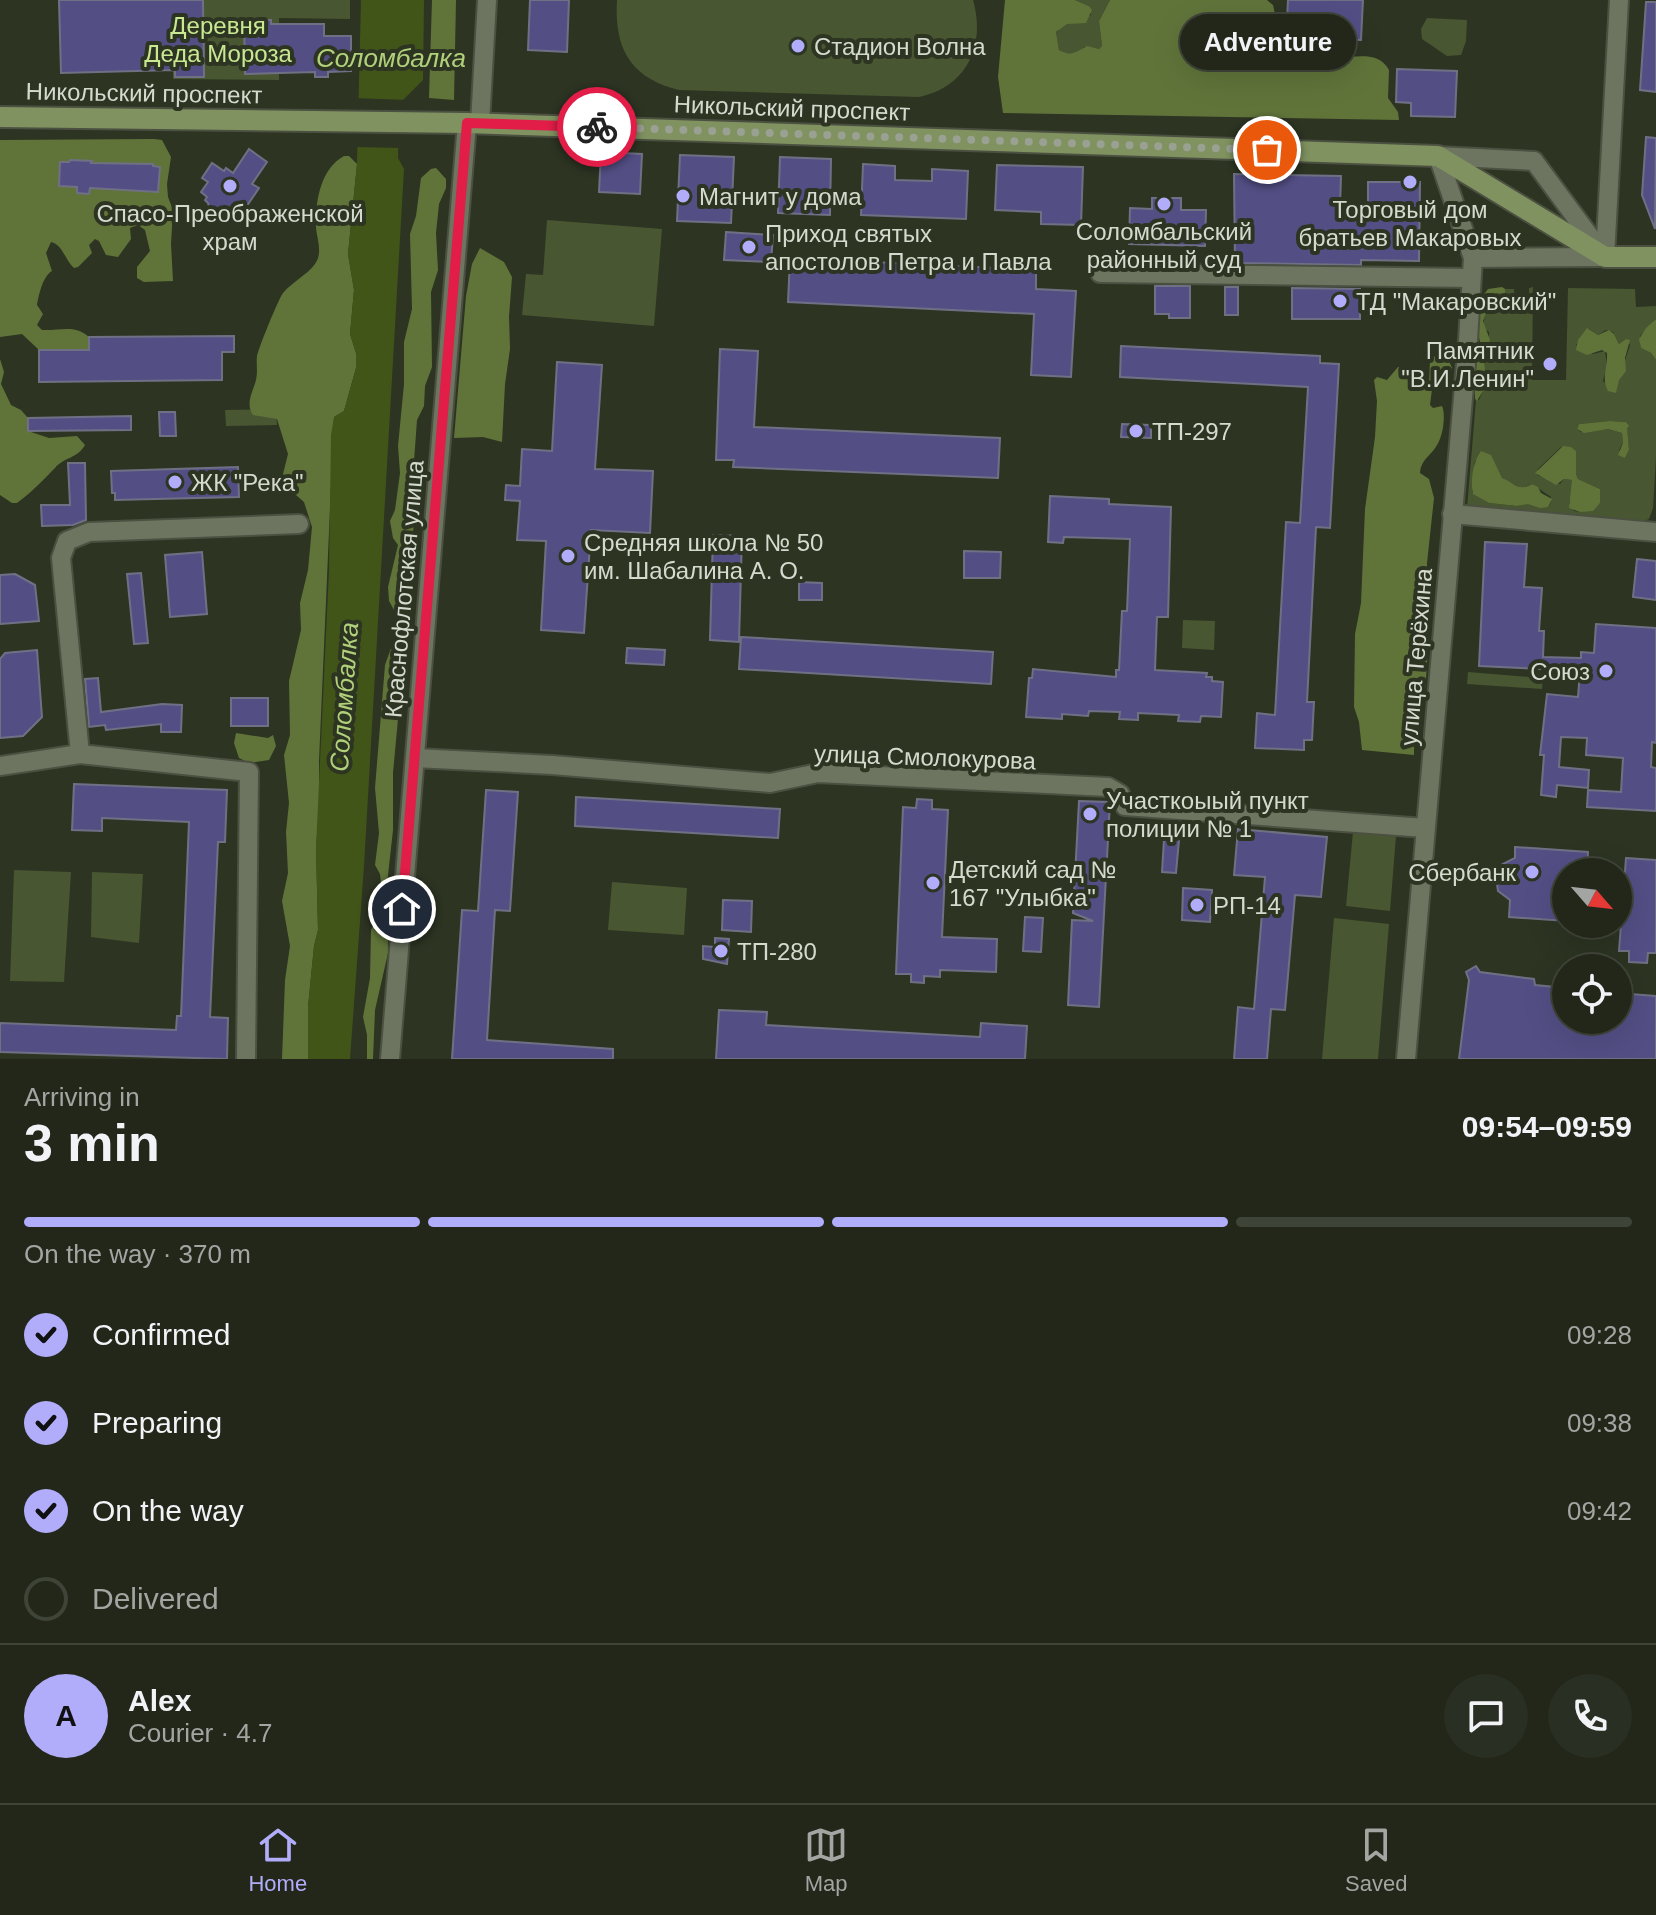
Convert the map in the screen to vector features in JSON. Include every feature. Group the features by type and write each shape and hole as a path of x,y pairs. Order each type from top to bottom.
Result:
{"main road":[{"name":"Никольский проспект","path":"0,117 474,123 1438,156"},
{"path":"1438,156 1605,257 1656,257"}],"street":[{"name":"Краснофлотская улица","path":"390,1059 415,758 487,0"},
{"path":"1605,257 1619,0"},
{"path":"1438,156 1534,161 1605,257 1473,258 1438,156"},
{"name":"улица Терёхина","path":"1406,1059 1473,258"},
{"path":"1100,273 1471,278"},
{"path":"1452,514 1656,532"},
{"path":"80,754 61,558 67,541 89,532 299,524"},
{"path":"0,766 80,754 249,772 246,1059"},
{"name":"улица Смолокурова","path":"415,758 552,765 770,783 828,773 1108,787 1120,794 1125,806 1425,828"}],"green space":[{"name":"Деревня Деда Мороза","path":"189,0 350,0 350,19 279,18 279,80 173,79 172,21"},
{"name":"Стадион Волна","path":"617,0 973,0 977,33 969,62 961,74 936,92 919,97 679,90 648,78 628,58 619,33"},
{"path":"1075,0 1110,0 1099,21 1102,46 1099,49 1084,47 1072,54 1059,50 1056,33 1063,25 1091,15 1089,6"},
{"path":"1427,18 1467,20 1466,41 1461,55 1447,56 1422,39 1421,29"},
{"path":"547,220 662,229 654,326 522,315 526,274 543,275"},
{"path":"1533,287 1532,380 1566,380 1568,288 1635,289 1636,307 1656,306 1656,319 1640,336 1641,348 1656,360 1656,457 1653,508 1649,519 1640,523 1467,508 1476,400 1483,391 1484,353 1489,344 1489,332 1483,327 1485,313 1497,293 1502,295 1505,289 1514,289 1515,298 1529,298 1529,288","holes":["1589,329 1598,335 1606,330 1613,332 1619,344 1626,339 1630,345 1618,382 1603,381 1607,365 1605,351 1593,354 1576,345","1626,422 1629,450 1625,458 1619,450 1623,443 1622,433 1608,429 1581,432 1577,429 1579,424","1561,447 1576,451 1578,479 1600,489 1600,503 1580,512 1574,511 1569,503 1572,480 1564,479 1560,484 1537,475 1538,469","1475,461 1492,461 1500,477 1521,488 1532,484 1551,497 1551,502 1548,507 1528,503 1517,506 1489,503 1472,492"]},
{"path":"276,409 277,425 226,426 225,410"},
{"path":"1183,620 1215,621 1214,650 1182,648"},
{"path":"1468,672 1543,678 1542,689 1467,684"},
{"path":"1353,832 1396,836 1390,911 1346,906"},
{"path":"14,870 71,872 64,982 10,981"},
{"path":"92,872 143,874 139,943 91,937"},
{"path":"612,882 687,888 684,935 608,930"},
{"path":"1334,918 1389,924 1378,1059 1322,1059"}],"shaded area":[{"path":"432,0 456,0 454,100 429,98"},
{"path":"1005,0 1075,0 1089,6 1092,10 1086,23 1067,24 1056,32 1059,50 1071,53 1087,46 1099,49 1102,46 1099,21 1110,0 1267,0 1273,5 1275,14 1262,34 1269,49 1300,50 1332,57 1366,56 1379,60 1389,70 1388,98 1398,112 1399,120 1003,113 998,77"},
{"path":"0,140 162,140 171,157 167,184 173,210 173,281 144,282 137,278 137,267 150,251 145,230 138,225 130,228 131,239 118,257 106,255 95,239 89,245 92,253 74,268 58,246 51,242 46,253 52,271 40,291 37,305 43,314 37,325 42,330 72,329 83,333 89,337 89,350 39,350 22,334 0,337"},
{"path":"344,156 349,156 357,164 348,254 354,290 350,334 356,353 356,368 344,411 334,417 316,847 318,930 308,1007 308,1059 282,1059 285,980 290,946 282,901 288,873 286,832 289,803 284,755 290,735 289,681 301,630 300,603 308,570 312,527 304,502 281,482 288,454 277,419 253,415 250,402 257,377 257,356 281,297 317,260 318,198 329,169"},
{"path":"436,168 446,179 446,188 439,204 436,233 438,270 431,292 432,367 425,386 424,406 417,420 411,473 418,496 405,588 410,631 404,654 393,773 393,830 387,884 388,953 375,1010 373,1059 367,1059 363,1017 370,978 371,930 378,916 382,892 380,874 375,865 379,833 375,788 385,665 399,626 398,617 389,601 388,587 398,545 393,538 390,521 395,510 400,473 398,446 404,384 404,342 412,309 410,234 416,216 421,178"},
{"path":"480,248 504,262 512,277 502,442 483,437 454,438 466,296 472,264"},
{"path":"1502,287 1505,295 1497,293 1492,297 1483,321 1490,340 1484,353 1483,391 1477,401 1474,364 1480,342 1477,327 1482,297 1488,289"},
{"path":"1656,319 1656,360 1641,348 1639,339"},
{"path":"1587,328 1598,335 1609,330 1619,344 1630,340 1625,358 1626,371 1619,380 1616,393 1608,391 1606,386 1607,353 1602,350 1587,355 1576,350 1578,340"},
{"path":"1439,355 1449,361 1452,368 1442,383 1432,389 1430,405 1433,408 1442,406 1443,426 1439,441 1424,461 1420,473 1429,479 1434,498 1427,563 1425,693 1414,755 1362,750 1354,707 1355,634 1361,603 1365,509 1375,437 1377,401 1374,380 1377,377 1387,380 1398,367 1417,367 1414,386 1429,388 1430,358"},
{"path":"0,359 4,372 1,384 11,405 28,418 28,431 49,438 77,436 85,445 59,464 17,503 0,495"},
{"path":"1626,422 1629,426 1629,450 1625,458 1618,455 1623,443 1622,433 1608,429 1584,433 1577,429 1579,424"},
{"path":"1563,446 1576,451 1578,479 1600,489 1600,503 1593,511 1580,512 1569,508 1572,480 1564,479 1556,485 1535,473"},
{"path":"1481,451 1491,455 1502,478 1520,487 1532,484 1538,487 1541,493 1552,499 1548,507 1489,503 1473,494 1473,472"},
{"path":"236,733 268,738 273,735 276,746 269,760 249,763 239,758 234,743"}],"water":[{"name":"Соломбалка","path":"361,0 424,0 423,80 399,104 398,158 404,169 350,1059 308,1059 308,1007 318,930 316,847 329,571 331,435 334,417 344,411 356,368 356,353 350,334 354,290 348,254 357,164"}],"pier":[{"path":"353,98 408,100 403,106 402,148 353,147"}],"building":[{"path":"59,0 203,0 204,77 175,77 175,70 61,73"},
{"path":"530,0 569,0 567,52 528,50"},
{"path":"1288,0 1363,0 1361,40 1286,38"},
{"path":"1646,2 1656,2 1656,92 1640,90"},
{"path":"244,20 271,20 271,24 324,24 324,36 351,36 351,71 328,72 328,77 315,77 315,72 245,74"},
{"path":"1397,69 1457,71 1455,117 1411,116 1411,103 1396,102"},
{"path":"1646,137 1656,138 1655,229 1642,195"},
{"name":"Спасо-Преображенской храм","path":"249,149 267,162 252,184 259,188 236,222 232,219 217,221 211,216 205,200 207,197 201,192 208,182 202,178 212,163 233,173"},
{"path":"601,152 642,154 640,194 599,192"},
{"path":"680,155 734,157 731,223 677,221"},
{"path":"780,157 831,159 830,215 778,213"},
{"path":"60,162 153,164 160,167 158,192 90,188 89,194 77,193 77,187 59,186"},
{"path":"863,164 895,166 895,180 932,181 932,169 968,171 966,219 861,215"},
{"path":"997,165 1083,167 1081,225 1041,224 1041,212 995,210"},
{"path":"1234,174 1341,176 1340,207 1368,207 1368,182 1420,182 1419,261 1361,260 1361,265 1235,263"},
{"path":"1152,198 1181,198 1181,210 1206,210 1205,246 1129,244 1130,208 1152,209"},
{"name":"Приход святых апостолов Петра и Павла","path":"726,232 773,235 771,262 724,260"},
{"path":"790,258 1036,270 1036,289 1076,291 1071,377 1031,375 1034,314 788,302"},
{"path":"1155,286 1190,286 1190,318 1155,314"},
{"path":"1225,287 1238,287 1238,315 1225,315"},
{"path":"1292,288 1360,289 1360,319 1292,319"},
{"path":"234,336 234,352 222,352 222,380 39,382 39,350 89,350 89,337"},
{"path":"1121,346 1320,356 1320,363 1339,364 1330,528 1316,527 1307,702 1314,702 1312,740 1304,740 1304,750 1255,748 1257,713 1275,715 1286,522 1300,523 1308,387 1120,377"},
{"path":"720,349 758,351 754,427 1000,438 998,478 733,467 734,460 716,460"},
{"path":"557,362 602,365 595,469 653,471 650,533 591,530 584,633 541,630 546,541 517,540 520,501 505,500 506,485 520,486 522,449 552,451"},
{"path":"159,412 175,412 176,436 160,436"},
{"path":"131,416 131,430 28,431 28,418"},
{"name":"ТП-297","path":"1122,424 1151,425 1151,438 1121,437"},
{"path":"68,463 85,463 86,520 73,525 42,526 41,505 70,505"},
{"name":"ЖК \"Река\"","path":"238,467 239,497 115,500 115,493 112,493 111,471"},
{"path":"1050,496 1109,499 1109,504 1171,507 1168,617 1157,617 1155,670 1207,673 1206,677 1212,677 1212,681 1223,682 1221,717 1201,716 1200,722 1178,721 1179,715 1138,713 1138,720 1119,719 1120,712 1089,711 1088,716 1062,714 1062,719 1026,717 1029,678 1032,678 1033,669 1116,677 1122,611 1127,611 1130,539 1064,537 1063,543 1048,542"},
{"path":"713,535 742,536 739,642 710,640"},
{"path":"1485,542 1527,544 1524,587 1542,588 1539,631 1544,631 1543,657 1581,658 1581,652 1594,653 1596,624 1656,628 1656,743 1652,742 1651,767 1656,768 1656,811 1587,807 1588,790 1621,792 1623,758 1586,755 1587,738 1561,737 1559,767 1589,770 1588,788 1557,785 1556,797 1541,795 1544,755 1540,755 1547,694 1578,697 1580,671 1479,666"},
{"path":"964,551 1001,552 1000,578 964,578"},
{"path":"202,552 207,614 170,617 165,555"},
{"path":"1637,559 1656,561 1656,600 1633,597"},
{"path":"141,573 148,643 134,644 127,574"},
{"path":"15,574 35,585 39,621 0,624 0,575"},
{"path":"799,582 822,583 822,600 799,600"},
{"path":"741,637 993,652 991,684 739,669"},
{"path":"627,648 665,650 664,665 626,663"},
{"path":"37,650 42,717 23,736 0,738 0,659 5,653"},
{"path":"98,678 101,712 162,704 182,705 181,732 161,732 161,724 106,730 105,725 89,727 85,679"},
{"path":"231,698 268,698 268,726 231,726"},
{"path":"74,784 227,790 225,842 218,842 210,1017 228,1018 227,1059 0,1052 0,1023 176,1030 177,1016 181,1016 189,822 102,818 102,831 72,830"},
{"path":"486,790 518,792 510,911 495,910 487,1040 613,1049 613,1059 452,1059 462,910 478,911"},
{"path":"576,797 780,809 778,838 575,826"},
{"path":"917,799 932,800 932,809 948,810 942,937 997,939 996,972 940,970 940,977 924,976 924,983 911,982 911,974 896,974 903,807 916,808"},
{"path":"1079,801 1110,802 1099,1007 1068,1005 1072,920 1093,921 1073,913"},
{"path":"1238,829 1327,837 1321,897 1295,895 1285,1010 1271,1009 1267,1059 1234,1059 1238,1007 1254,1009 1265,877 1234,875"},
{"path":"1164,839 1179,840 1176,873 1162,872"},
{"path":"1515,847 1588,852 1588,858 1552,858 1552,920 1509,917 1510,900 1498,891 1496,877 1501,865 1515,858"},
{"path":"1632,858 1656,860 1656,953 1648,953 1647,963 1632,962 1629,951 1619,951 1620,938 1632,938"},
{"name":"РП-14","path":"1183,888 1212,890 1210,922 1182,920"},
{"path":"723,900 752,901 751,932 722,930"},
{"path":"1025,917 1043,918 1041,952 1023,951"},
{"name":"ТП-280","path":"715,938 729,939 727,964 703,959 703,946 715,947"},
{"path":"1476,966 1480,972 1534,979 1535,985 1552,987 1552,1034 1632,1034 1632,994 1656,996 1656,1059 1459,1059 1469,980 1466,972"},
{"path":"719,1010 767,1012 766,1025 980,1037 981,1023 1027,1026 1025,1059 716,1059"}],"way so far":[{"path":"597,127 1267,150"}],"place":[{"name":"Стадион Волна","path":"798,46"},
{"name":"Adventure","path":"1267,150"},
{"name":"Торговый дом братьев Макаровых","path":"1410,182"},
{"name":"Спасо-Преображенской храм","path":"230,186"},
{"name":"Магнит у дома","path":"683,196"},
{"name":"Соломбальский районный суд","path":"1164,204"},
{"name":"Приход святых апостолов Петра и Павла","path":"749,247"},
{"name":"ТД \"Макаровский\"","path":"1340,301"},
{"name":"Памятник \"В.И.Ленин\"","path":"1550,364"},
{"name":"ТП-297","path":"1136,431"},
{"name":"ЖК \"Река\"","path":"175,482"},
{"name":"Средняя школа № 50 им. Шабалина А. О.","path":"568,556"},
{"name":"Союз","path":"1606,671"},
{"name":"Участкоыый пункт полиции № 1","path":"1090,814"},
{"name":"Сбербанк","path":"1532,872"},
{"name":"Детский сад № 167 \"Улыбка\"","path":"933,883"},
{"name":"РП-14","path":"1197,905"},
{"name":"ТП-280","path":"721,951"}],"route":[{"path":"402,909 467,123 597,127"}]}
